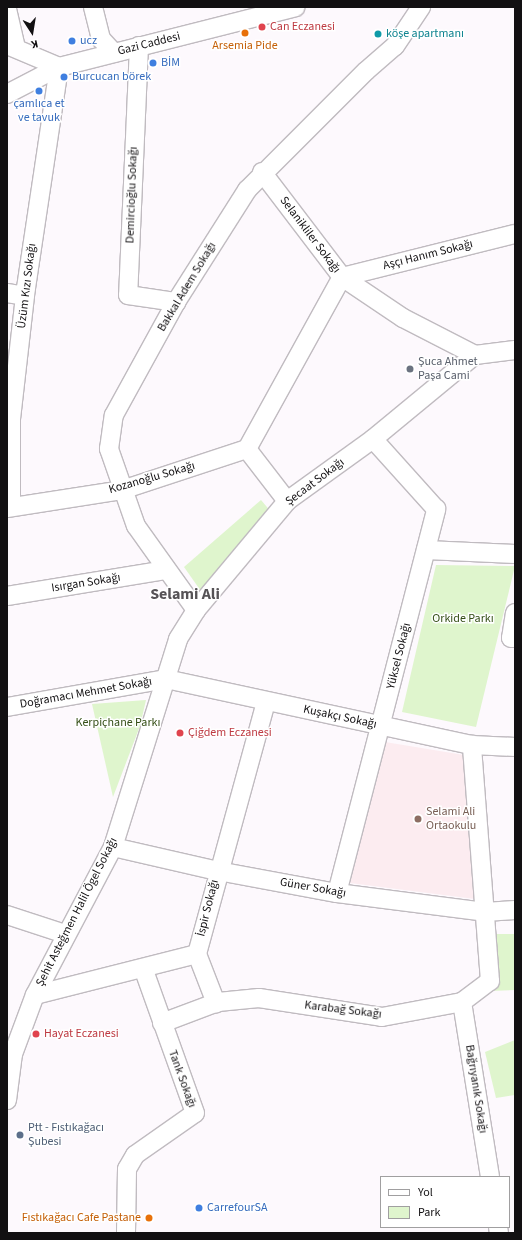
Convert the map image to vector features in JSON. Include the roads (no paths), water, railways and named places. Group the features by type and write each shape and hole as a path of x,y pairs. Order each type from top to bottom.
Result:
{"street":[{"path":"93,7 101,39 114,53"},
{"name":"Gazi Caddesi","path":"7,94 59,67 277,9 296,7"},
{"name":"Bakkal Adem Sokağı","path":"196,610 165,570 136,526 122,490 109,449 114,415 176,302 247,190 262,172 395,46 421,7"},
{"path":"7,9 12,46 59,67"},
{"name":"Demircioğlu Sokağı","path":"139,46 128,295 176,302"},
{"name":"Üzüm Kızı Sokağı","path":"9,507 9,419 25,296 59,67"},
{"name":"Selanikliler Sokağı","path":"262,172 342,277 403,318 475,355"},
{"name":"Aşçı Hanım Sokağı","path":"342,277 515,234"},
{"path":"286,501 247,449 342,277"},
{"path":"7,293 25,296"},
{"path":"475,355 515,350"},
{"name":"Şecaat Sokağı","path":"166,679 178,639 196,610 286,501 373,439 475,355"},
{"name":"Yüksel Sokağı","path":"337,893 436,509 373,439"},
{"name":"Kozanoğlu Sokağı","path":"9,507 122,490 247,449"},
{"path":"426,550 515,554"},
{"name":"Isırgan Sokağı","path":"7,596 165,570"},
{"path":"515,613 511,638 515,638"},
{"name":"Kuşakçı Sokağı","path":"166,679 472,746 515,747"},
{"name":"Doğramacı Mehmet Sokağı","path":"7,707 166,679"},
{"name":"Şehit Asteğmen Halil Ögel Sokağı","path":"7,1100 10,1048 65,934 113,848 166,679"},
{"name":"İspir Sokağı","path":"35,995 197,954 218,871 266,702"},
{"path":"472,746 484,912"},
{"name":"Güner Sokağı","path":"113,848 218,871 337,893 484,912 515,910"},
{"name":"Karabağ Sokağı","path":"162,1023 216,1003 259,998 382,1017 462,1002 490,981 484,912"},
{"path":"7,915 65,934"},
{"path":"197,954 216,1003"},
{"name":"Tank Sokağı","path":"126,1233 127,1169 135,1155 195,1113 143,968"},
{"name":"Bağrıyanık Sokağı","path":"462,1002 490,1176"}],"place":[{"name":"Can Eczanesi","path":"262,27"},
{"name":"Arsemia Pide","path":"245,33"},
{"name":"köşe apartmanı","path":"378,34"},
{"name":"ucz","path":"72,41"},
{"name":"BİM","path":"153,63"},
{"name":"Burcucan börek","path":"64,77"},
{"name":"çamlıca et ve tavuk","path":"39,91"},
{"name":"Şuca Ahmet Paşa Cami","path":"410,369"},
{"name":"Çiğdem Eczanesi","path":"180,733"},
{"name":"Selami Ali Ortaokulu","path":"418,819"},
{"name":"Hayat Eczanesi","path":"36,1034"},
{"name":"Ptt - Fıstıkağacı Şubesi","path":"20,1135"},
{"name":"CarrefourSA","path":"199,1208"},
{"name":"Fıstıkağacı Cafe Pastane","path":"149,1218"}],"district":[{"name":"Selami Ali","path":"185,594"}],"park label":[{"name":"Orkide Parkı","path":"463,619"},
{"name":"Kerpiçhane Parkı","path":"118,723"}]}
